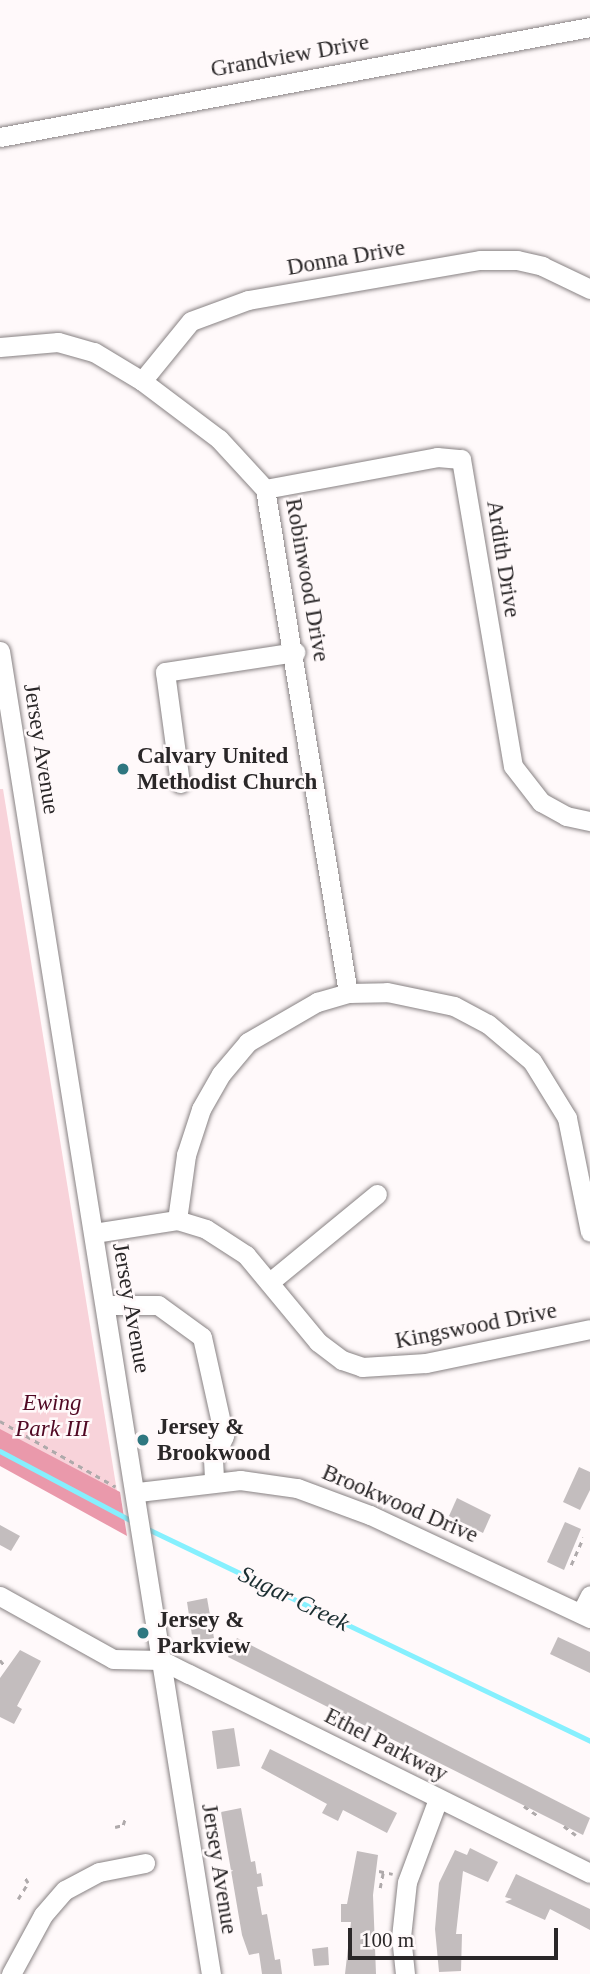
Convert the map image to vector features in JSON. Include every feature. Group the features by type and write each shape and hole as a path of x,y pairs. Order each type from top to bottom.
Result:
{"street":[{"name":"Grandview Drive","path":"0,137 590,27"},
{"name":"Donna Drive","path":"142,381 191,321 248,300 480,260 517,260 588,284"},
{"name":"Robinwood Drive","path":"0,347 72,345 142,381 236,453 265,489 295,652 348,993"},
{"name":"Ardith Drive","path":"265,489 437,457 461,459 513,765 541,802 566,816 590,821"},
{"name":"Jersey Avenue","path":"0,651 211,1974"},
{"path":"180,783 165,672 295,652"},
{"path":"177,1220 191,1132 221,1074 248,1042 282,1019 348,993 405,993 438,1000 488,1024 532,1061 567,1118 590,1232"},
{"path":"271,1281 377,1194"},
{"name":"Kingswood Drive","path":"94,1233 177,1220 195,1224 233,1244 271,1281 318,1342 342,1360 362,1367 426,1363 590,1329"},
{"path":"106,1305 158,1305 202,1337 224,1436 213,1459 214,1481"},
{"name":"Brookwood Drive","path":"133,1494 214,1481 279,1484 334,1499 586,1616"},
{"path":"586,1616 590,1595"},
{"path":"0,1596 113,1660 161,1660"},
{"name":"Ethel Parkway","path":"161,1660 590,1873"},
{"path":"405,1974 401,1937 407,1882 438,1799"},
{"path":"11,1974 43,1915 65,1890 99,1872 145,1863"}],"path":[{"path":"0,1421 133,1494"},
{"path":"571,1565 583,1538"},
{"path":"0,1660 5,1666"},
{"path":"524,1806 537,1815"},
{"path":"115,1827 123,1825 125,1819"},
{"path":"564,1826 576,1835"},
{"path":"380,1888 381,1872 396,1875"},
{"path":"18,1899 28,1883 24,1877"}],"green space":[{"name":"Ewing Park III","path":"0,789 3,789 121,1516 0,1451"}],"shaded area":[{"path":"0,1429 120,1492 127,1536 0,1466"}],"building":[{"path":"579,1467 590,1472 590,1490 580,1510 563,1502"},
{"path":"457,1498 491,1515 483,1533 449,1516"},
{"path":"565,1522 581,1529 564,1570 547,1562"},
{"path":"0,1525 20,1536 11,1551 0,1545"},
{"path":"207,1598 214,1638 193,1642 187,1602"},
{"path":"558,1637 590,1652 590,1673 550,1654"},
{"path":"237,1638 590,1818 583,1835 228,1657"},
{"path":"20,1650 41,1661 17,1706 22,1709 14,1724 0,1717 0,1678"},
{"path":"234,1728 240,1766 217,1769 212,1731"},
{"path":"270,1749 397,1813 387,1833 343,1810 338,1821 322,1813 327,1804 261,1768"},
{"path":"241,1808 251,1862 255,1861 257,1874 261,1873 263,1886 257,1887 262,1915 267,1914 275,1960 280,1959 282,1974 262,1974 259,1953 249,1955 242,1935 221,1812"},
{"path":"470,1848 498,1862 488,1882 463,1871 456,1934 462,1934 461,1971 439,1972 435,1929 439,1883 455,1850 467,1855"},
{"path":"357,1851 378,1855 373,1895 376,1974 345,1974 351,1922 341,1922 341,1904 347,1904"},
{"path":"516,1874 590,1909 590,1930 550,1909 545,1920 505,1902 512,1899 505,1897"},
{"path":"328,1947 329,1965 314,1966 312,1949"}],"waterway":[{"name":"Sugar Creek","path":"0,1451 132,1521"},
{"name":"Sugar Creek","path":"146,1528 590,1741"}],"place":[{"name":"Calvary United Methodist Church","path":"123,769"},
{"name":"Jersey & Brookwood","path":"143,1440"},
{"name":"Jersey & Parkview","path":"143,1633"}]}
